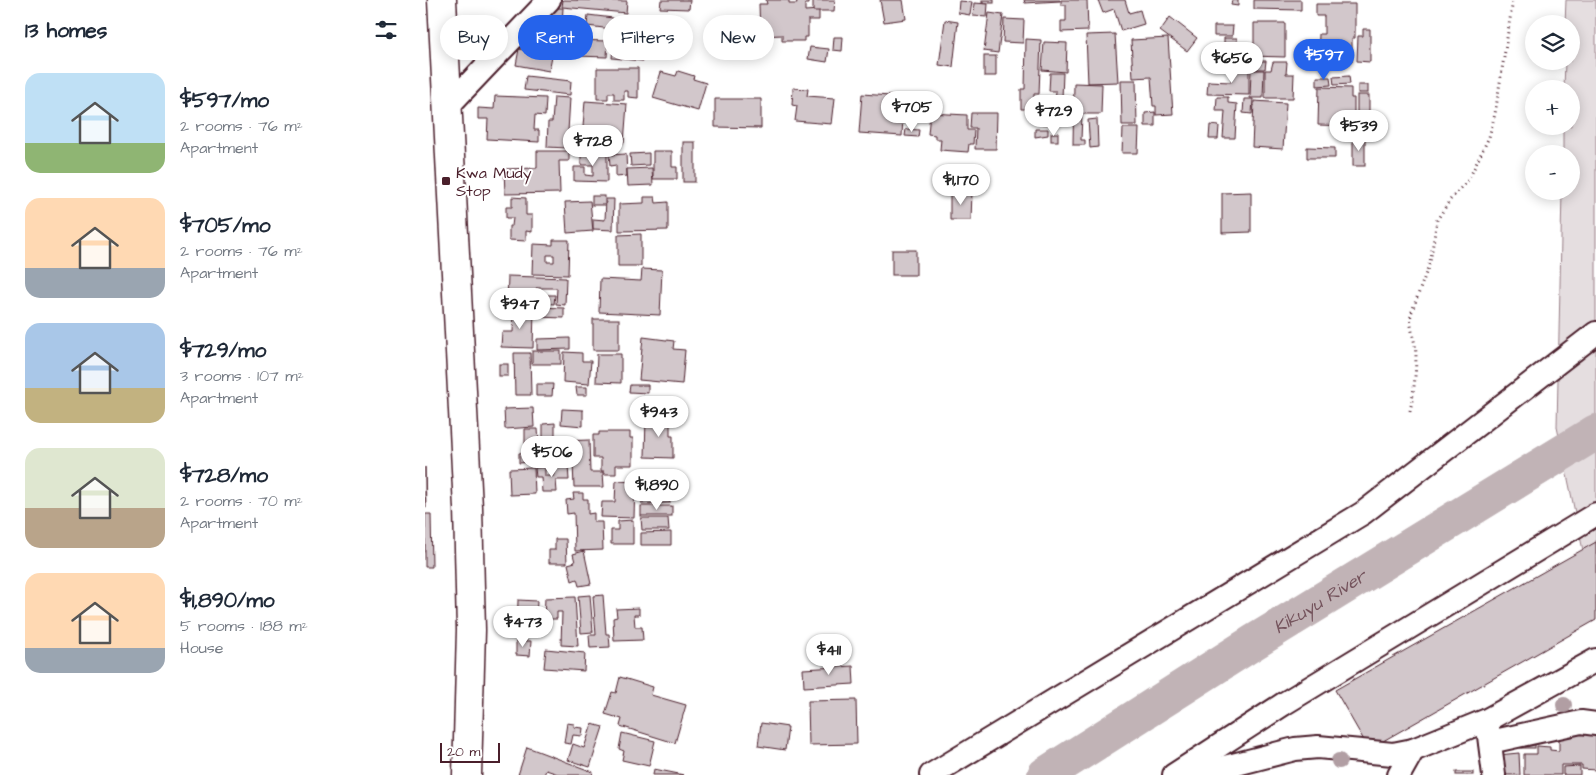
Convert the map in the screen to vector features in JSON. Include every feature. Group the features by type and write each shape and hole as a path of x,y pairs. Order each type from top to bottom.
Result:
{"highway":[{"path":"442,0 469,508 471,630 467,775"}],"street":[{"path":"449,105 549,0"},
{"path":"931,775 1363,513 1596,333"},
{"path":"1174,775 1285,704 1596,514"},
{"path":"1194,775 1295,749 1318,747 1393,754 1413,750 1487,720 1596,660"},
{"path":"1487,720 1494,775"},
{"path":"1490,742 1581,722 1596,724"},
{"path":"1399,775 1413,750"}],"path":[{"path":"1410,412 1414,390 1416,352 1410,322 1411,314 1430,262 1437,220 1450,200 1469,179 1489,137 1495,114 1513,0"}],"shaded area":[{"path":"1566,0 1596,0 1596,574 1585,560 1557,427 1562,200 1580,200 1580,145 1563,145 1563,135 1580,135 1580,80 1564,80 1565,70 1580,70 1580,15 1565,15"}],"building":[{"path":"563,0 627,1 626,13 562,7"},
{"path":"661,0 690,0 689,9 660,8"},
{"path":"766,0 789,0 789,4 797,4 796,0 809,0 809,4 805,4 805,11 819,10 819,20 808,20 808,37 804,37 804,41 782,41 782,35 774,35 774,15 759,15 759,4 767,4"},
{"path":"813,0 835,0 834,11 813,11"},
{"path":"880,0 903,0 906,19 884,22"},
{"path":"982,0 994,0 994,3 982,3"},
{"path":"1024,0 1060,0 1060,1 1025,3"},
{"path":"1061,0 1087,0 1088,31 1061,32 1061,21 1066,21 1066,5 1061,5"},
{"path":"1098,0 1125,0 1129,13 1140,10 1144,24 1121,31 1114,9 1103,13"},
{"path":"1232,0 1238,0 1238,6 1231,5"},
{"path":"1254,0 1301,0 1301,10 1254,9"},
{"path":"959,1 972,2 970,15 958,13"},
{"path":"974,3 988,4 987,17 973,16"},
{"path":"1316,4 1355,4 1355,38 1352,38 1352,62 1318,62 1319,34 1324,34 1324,16 1316,16"},
{"path":"545,8 563,8 563,15 545,15"},
{"path":"989,13 1003,15 998,53 984,51"},
{"path":"593,16 603,17 603,28 593,27"},
{"path":"1170,17 1197,38 1187,51 1160,31"},
{"path":"1004,19 1024,20 1023,43 1003,42"},
{"path":"945,20 958,22 953,67 939,65"},
{"path":"1254,23 1285,23 1285,57 1250,56 1250,44 1254,44"},
{"path":"1214,26 1233,26 1232,36 1214,36"},
{"path":"1363,29 1370,29 1370,62 1357,61 1358,36 1363,36"},
{"path":"1115,34 1118,82 1088,83 1086,35"},
{"path":"834,37 843,37 842,51 833,50"},
{"path":"1168,38 1173,114 1156,115 1156,106 1153,106 1151,77 1133,78 1131,40"},
{"path":"1224,38 1237,38 1237,64 1224,64 1224,58 1220,58 1220,46 1224,46"},
{"path":"1026,39 1041,40 1039,94 1034,94 1034,109 1021,109 1021,89 1025,89"},
{"path":"593,41 603,41 603,57 593,57"},
{"path":"1044,42 1067,43 1066,72 1042,70"},
{"path":"810,47 829,49 827,62 808,59"},
{"path":"518,54 518,60 551,60 549,71 516,65"},
{"path":"984,56 996,56 996,76 984,76"},
{"path":"1256,61 1266,61 1265,69 1256,69"},
{"path":"1273,62 1287,62 1286,74 1294,74 1293,98 1265,98 1265,70 1271,70"},
{"path":"597,68 638,68 638,98 628,97 628,91 624,91 624,100 614,100 614,93 608,93 608,99 597,99"},
{"path":"1232,68 1249,68 1249,95 1207,94 1208,81 1231,82"},
{"path":"1251,70 1264,70 1263,98 1250,98"},
{"path":"678,71 694,76 693,79 706,83 698,111 653,98 661,72 676,76"},
{"path":"1050,73 1063,73 1061,124 1036,124 1036,101 1055,101 1056,91 1049,91"},
{"path":"526,76 571,81 570,95 524,90"},
{"path":"1349,76 1350,84 1334,85 1333,77"},
{"path":"1317,77 1330,77 1331,85 1317,86"},
{"path":"1121,80 1136,80 1137,125 1122,125"},
{"path":"1074,83 1102,84 1101,114 1082,114 1081,140 1085,140 1085,145 1073,145"},
{"path":"1358,85 1368,85 1368,93 1358,93"},
{"path":"1319,87 1351,88 1351,98 1354,98 1354,118 1350,118 1350,126 1318,125"},
{"path":"793,88 808,89 807,96 835,98 832,124 795,121 797,106 792,105"},
{"path":"862,94 904,97 902,136 859,133"},
{"path":"1357,95 1369,95 1369,134 1357,134"},
{"path":"495,96 546,98 545,116 535,115 534,130 539,130 539,142 487,139 488,119 478,119 478,108 494,109"},
{"path":"554,97 570,98 567,148 547,147 548,122 552,122"},
{"path":"1217,97 1228,97 1228,103 1237,104 1235,138 1223,138 1225,111 1216,111"},
{"path":"715,99 761,99 761,128 715,127"},
{"path":"1244,99 1253,99 1252,114 1243,113"},
{"path":"585,101 627,104 624,143 582,140"},
{"path":"1254,101 1286,103 1283,149 1252,147"},
{"path":"1155,112 1155,126 1145,126 1145,113"},
{"path":"930,113 967,115 967,130 974,130 973,144 969,144 968,152 940,150 941,139 935,139 935,135 928,134"},
{"path":"971,113 997,113 996,149 975,149 976,128 970,128"},
{"path":"1097,119 1098,147 1090,148 1088,120"},
{"path":"1210,125 1219,126 1218,139 1209,139"},
{"path":"1123,128 1139,128 1138,153 1122,153"},
{"path":"906,129 919,130 918,137 905,136"},
{"path":"1035,129 1048,129 1048,135 1035,137"},
{"path":"1051,133 1058,133 1058,141 1051,141"},
{"path":"1353,138 1365,138 1365,166 1353,166"},
{"path":"683,142 695,142 695,182 683,182"},
{"path":"1307,147 1335,148 1335,158 1307,158"},
{"path":"537,151 569,151 569,161 559,161 560,193 505,194 504,169 537,168"},
{"path":"653,151 672,151 672,167 677,167 677,179 653,179"},
{"path":"581,152 607,152 607,182 574,181 574,167 585,167 585,175 593,176 593,165 581,165"},
{"path":"649,153 649,165 631,166 630,154"},
{"path":"626,154 627,176 616,177 616,165 610,166 609,155"},
{"path":"652,168 653,185 628,186 627,169"},
{"path":"950,192 972,192 971,220 950,220"},
{"path":"1251,192 1251,232 1222,233 1222,193"},
{"path":"592,196 605,196 605,205 592,205"},
{"path":"512,197 526,198 526,215 532,215 532,232 526,231 526,241 509,240 509,226 512,226 513,218 506,218 506,207 512,207"},
{"path":"644,197 655,197 656,203 668,202 668,230 619,231 619,204 644,203"},
{"path":"606,199 614,199 613,230 593,229 593,219 605,220"},
{"path":"590,201 593,231 567,233 565,202"},
{"path":"641,234 641,266 618,266 618,235"},
{"path":"553,240 569,240 568,275 532,274 533,244 553,245","holes":["547,255 554,255 554,262 547,262"]},
{"path":"892,250 916,250 916,275 892,275"},
{"path":"642,269 662,270 660,315 599,312 600,279 641,281"},
{"path":"508,276 566,278 565,305 556,304 557,288 536,288 535,303 507,302"},
{"path":"543,295 555,295 554,304 542,303"},
{"path":"536,307 564,308 564,318 536,317"},
{"path":"514,308 534,309 533,348 501,347 502,332 513,332"},
{"path":"593,319 619,319 619,350 593,350"},
{"path":"643,337 674,341 673,349 685,350 682,384 639,380"},
{"path":"570,338 570,349 537,350 537,339"},
{"path":"532,351 561,351 561,364 532,364"},
{"path":"564,352 582,353 582,361 591,361 589,384 563,382"},
{"path":"514,353 530,353 531,395 515,395"},
{"path":"597,354 621,354 621,383 596,382"},
{"path":"499,364 508,364 508,376 499,376"},
{"path":"536,384 553,384 552,396 536,396"},
{"path":"630,385 648,385 648,393 629,392"},
{"path":"576,387 587,387 587,395 577,395"},
{"path":"533,408 534,427 505,429 504,409"},
{"path":"562,409 583,410 583,426 561,424"},
{"path":"646,417 670,417 670,436 673,436 673,458 645,457"},
{"path":"555,423 555,439 543,439 543,424"},
{"path":"525,429 538,429 539,444 525,444"},
{"path":"599,432 630,432 630,438 633,438 633,465 616,465 616,474 604,474 604,471 601,471 601,458 593,458 593,435 599,435"},
{"path":"589,440 590,472 603,472 604,487 574,487 573,463 563,463 562,441"},
{"path":"560,444 561,462 538,463 538,445"},
{"path":"530,452 530,462 519,463 519,453"},
{"path":"568,465 569,480 556,480 557,492 542,492 541,477 536,477 535,468 545,467 545,476 554,476 553,466"},
{"path":"425,467 426,507 425,507"},
{"path":"534,468 535,494 510,495 509,469"},
{"path":"616,481 635,482 634,518 601,517 602,502 615,502"},
{"path":"669,492 670,503 642,504 641,493"},
{"path":"573,493 583,493 583,499 588,499 588,514 594,513 594,522 602,522 603,550 575,551 574,513 567,514 566,500 574,499"},
{"path":"641,506 672,506 672,516 641,516"},
{"path":"425,514 431,514 432,567 425,567"},
{"path":"641,518 668,518 669,530 642,530"},
{"path":"633,520 633,544 611,544 611,530 618,530 618,521"},
{"path":"671,532 671,545 641,545 641,533"},
{"path":"555,539 566,539 567,563 549,563 549,550 555,550"},
{"path":"1596,542 1596,620 1369,749 1335,690"},
{"path":"584,551 591,584 579,586 577,579 572,581 568,564 575,562 573,554"},
{"path":"590,595 593,632 581,633 578,596"},
{"path":"603,595 606,634 609,634 610,647 590,648 589,635 596,635 593,596"},
{"path":"575,597 578,646 561,645 562,612 557,612 557,619 544,619 545,598"},
{"path":"518,600 537,601 536,620 528,620 527,636 517,636"},
{"path":"639,608 639,615 634,615 635,627 642,627 643,640 614,641 613,618 617,617 616,609"},
{"path":"516,641 531,641 530,656 516,655"},
{"path":"546,649 585,653 584,671 544,668"},
{"path":"853,666 854,684 804,687 803,669"},
{"path":"620,677 653,687 651,695 686,705 675,743 620,726 622,719 605,714 612,692 616,693"},
{"path":"856,700 857,744 809,745 808,701"},
{"path":"567,723 574,724 574,727 583,728 582,736 573,735 571,744 564,743"},
{"path":"761,723 788,727 785,750 758,746"},
{"path":"592,724 603,727 590,767 568,760 573,744 584,748"},
{"path":"1559,731 1596,731 1596,770 1582,769 1582,765 1561,765 1561,775 1524,775 1524,754 1537,754 1537,746 1550,747 1550,750 1559,751"},
{"path":"622,733 655,741 649,766 622,760 624,751 619,749"},
{"path":"1520,739 1535,739 1535,748 1520,748"},
{"path":"527,747 593,772 592,775 561,775 546,770 544,775 518,775"},
{"path":"1519,753 1520,775 1504,775 1498,755"},
{"path":"1580,766 1580,775 1563,775 1563,767"},
{"path":"654,769 684,775 653,775"},
{"path":"1456,772 1473,772 1473,775 1456,775"}],"waterway":[{"name":"Kikuyu River","path":"1045,775 1254,642 1596,432"}],"place":[{"name":"Kwa Mudy Stop","path":"446,181"}]}
